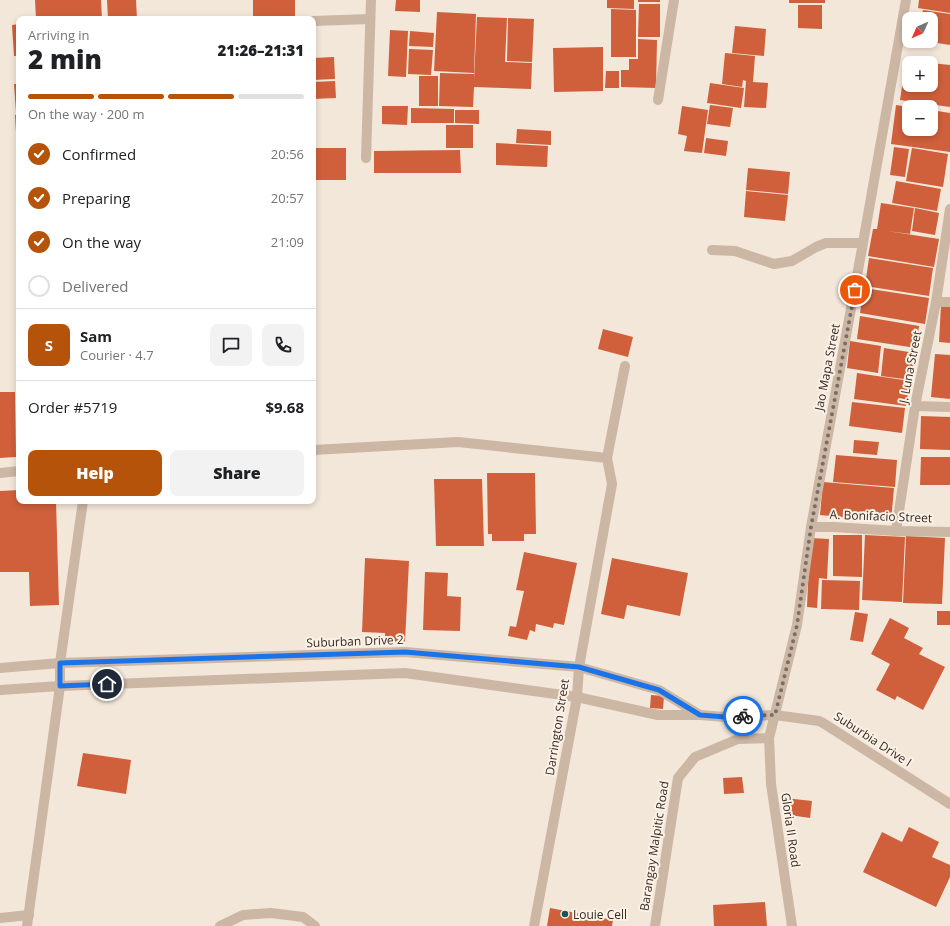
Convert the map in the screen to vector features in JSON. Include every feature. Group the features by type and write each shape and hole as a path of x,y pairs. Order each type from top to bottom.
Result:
{"street":[{"path":"366,158 371,0"},
{"path":"658,100 674,0"},
{"name":"Jao Mapa Street","path":"769,738 797,625 811,527 864,243 906,0"},
{"path":"316,21 370,19"},
{"name":"J. Luna Street","path":"896,531 915,406 936,302 950,209"},
{"path":"712,250 735,251 774,264 792,261 826,243 864,243"},
{"path":"936,302 950,302"},
{"path":"316,450 458,442 607,458 625,366"},
{"path":"915,406 950,407"},
{"name":"Darrington Street","path":"534,926 577,698 579,667 612,484 607,458"},
{"path":"0,473 16,471"},
{"path":"27,926 60,686 60,663 83,504"},
{"name":"A. Bonifacio Street","path":"811,527 950,532"},
{"name":"Suburban Drive 2","path":"0,668 60,663 405,652 579,667 659,690 700,715"},
{"name":"Suburban Drive 2","path":"0,690 60,686 405,672 577,698 658,715 700,715 725,717 775,715"},
{"name":"Suburbia Drive I","path":"775,715 819,721 823,723 950,804"},
{"name":"Barangay Malpitic Road","path":"654,926 678,778 695,757 738,739 769,738"},
{"name":"Gloria II Road","path":"769,738 771,784 792,926"},
{"path":"220,926 243,915 271,913 303,917 315,926"},
{"path":"0,918 28,915"}],"building":[{"path":"35,0 101,0 102,16 36,16"},
{"path":"107,0 136,0 137,16 108,16"},
{"path":"253,0 295,0 295,16 253,16"},
{"path":"396,0 420,0 420,12 395,11"},
{"path":"607,0 634,0 634,9 607,8"},
{"path":"638,0 660,0 660,2 638,2"},
{"path":"789,0 825,0 825,3 789,3"},
{"path":"919,0 950,0 950,13 918,8"},
{"path":"639,4 660,4 660,37 638,37"},
{"path":"798,5 822,5 822,29 798,28"},
{"path":"611,9 636,10 636,57 611,57"},
{"path":"923,10 936,12 923,12"},
{"path":"437,12 476,14 474,73 434,71"},
{"path":"938,12 950,14 950,45 938,43"},
{"path":"477,17 507,18 505,62 532,63 531,89 474,87 473,107 439,106 440,73 474,74 474,79"},
{"path":"508,18 534,19 532,62 507,61"},
{"path":"16,24 16,56 14,56 12,25"},
{"path":"735,26 766,29 764,56 732,53"},
{"path":"390,30 408,31 406,77 388,76"},
{"path":"410,31 434,33 433,47 409,46"},
{"path":"638,39 657,40 656,88 621,87 621,70 629,70 629,59 638,59"},
{"path":"603,47 603,91 554,92 553,48"},
{"path":"409,49 433,50 431,75 408,74"},
{"path":"725,53 755,56 753,82 768,83 766,108 744,107 746,81 743,80 742,87 722,84"},
{"path":"334,57 335,79 316,80 316,58"},
{"path":"938,64 950,65 950,107 938,105 938,100 900,100 902,86 902,92 938,92"},
{"path":"606,71 619,71 619,88 605,88"},
{"path":"419,76 438,76 438,106 419,106"},
{"path":"335,81 336,98 316,99 316,82"},
{"path":"710,83 744,88 741,108 707,103"},
{"path":"14,84 16,84 16,112"},
{"path":"710,105 733,108 730,127 707,124"},
{"path":"896,105 902,106 902,136 938,136 938,111 950,113 950,152 891,144"},
{"path":"382,106 408,106 407,125 382,124"},
{"path":"682,106 708,110 702,153 684,151 687,136 678,134"},
{"path":"411,108 454,109 454,123 411,123"},
{"path":"455,110 479,110 479,124 455,123"},
{"path":"446,125 473,125 473,148 446,148"},
{"path":"517,129 551,131 551,145 516,143"},
{"path":"706,138 728,141 726,156 704,153"},
{"path":"496,143 548,146 547,167 496,165"},
{"path":"894,147 909,149 905,177 890,175"},
{"path":"316,148 346,148 346,180 316,180"},
{"path":"912,148 948,154 943,187 906,181"},
{"path":"460,150 461,173 374,173 374,151"},
{"path":"748,168 790,172 788,194 746,190"},
{"path":"896,181 941,189 937,211 892,203"},
{"path":"746,191 788,195 785,221 744,217"},
{"path":"881,203 914,208 910,234 887,231 939,239 934,267 868,256 873,229 877,229"},
{"path":"915,208 939,213 935,235 912,231"},
{"path":"869,258 933,268 929,296 865,286"},
{"path":"864,288 929,298 925,324 860,313"},
{"path":"941,305 950,306 950,343 939,342"},
{"path":"860,316 919,326 916,348 857,339"},
{"path":"603,329 633,337 628,357 598,349"},
{"path":"850,341 881,346 878,373 847,368"},
{"path":"884,348 915,353 911,380 881,376"},
{"path":"935,354 950,355 950,399 931,397"},
{"path":"857,373 910,381 906,406 854,399"},
{"path":"0,392 15,392 16,457 0,458"},
{"path":"852,402 905,408 902,433 849,426"},
{"path":"921,416 950,417 950,450 920,449"},
{"path":"854,440 879,442 877,455 853,453"},
{"path":"836,455 897,460 895,487 833,482"},
{"path":"921,457 950,457 950,485 920,485"},
{"path":"487,473 535,473 536,534 524,534 524,541 492,541 492,534 488,534"},
{"path":"434,479 482,479 484,546 436,546"},
{"path":"823,482 894,488 891,522 820,515"},
{"path":"16,490 16,504 56,504 59,605 30,606 29,572 0,572 0,491"},
{"path":"833,535 862,535 862,577 833,576"},
{"path":"865,535 905,537 902,602 862,600"},
{"path":"906,536 945,538 942,604 903,603"},
{"path":"810,538 829,539 827,579 819,578 817,608 807,607"},
{"path":"524,552 577,563 564,625 554,623 553,628 536,624 535,632 530,630 527,640 508,636 510,626 516,627 524,591 516,590"},
{"path":"365,558 409,561 405,642 385,641 385,633 362,632"},
{"path":"612,558 688,573 680,616 627,605 624,619 601,614"},
{"path":"425,572 448,573 447,596 461,597 460,631 423,630"},
{"path":"822,580 860,581 859,610 821,609"},
{"path":"937,611 950,611 950,625 937,625"},
{"path":"855,612 868,614 863,642 850,640"},
{"path":"890,618 909,628 904,638 923,648 919,654 945,667 923,710 897,696 895,700 876,690 890,664 871,654"},
{"path":"651,695 664,696 663,709 650,708"},
{"path":"83,753 131,760 126,794 77,786"},
{"path":"742,777 744,793 724,794 723,778"},
{"path":"785,798 812,801 810,818 783,814"},
{"path":"909,827 939,842 932,857 950,865 950,877 936,907 863,872 882,832 902,842"},
{"path":"765,902 767,926 714,926 713,905"},
{"name":"Louie Cell","path":"550,908 613,920 612,926 547,926"}],"way so far":[{"path":"743,716 775,715 797,625 811,527 855,290"}],"place":[{"name":"Louie Cell","path":"565,914"}],"route":[{"path":"107,684 60,686 60,663 405,652 579,667 659,690 700,715 725,717 743,716"}]}
